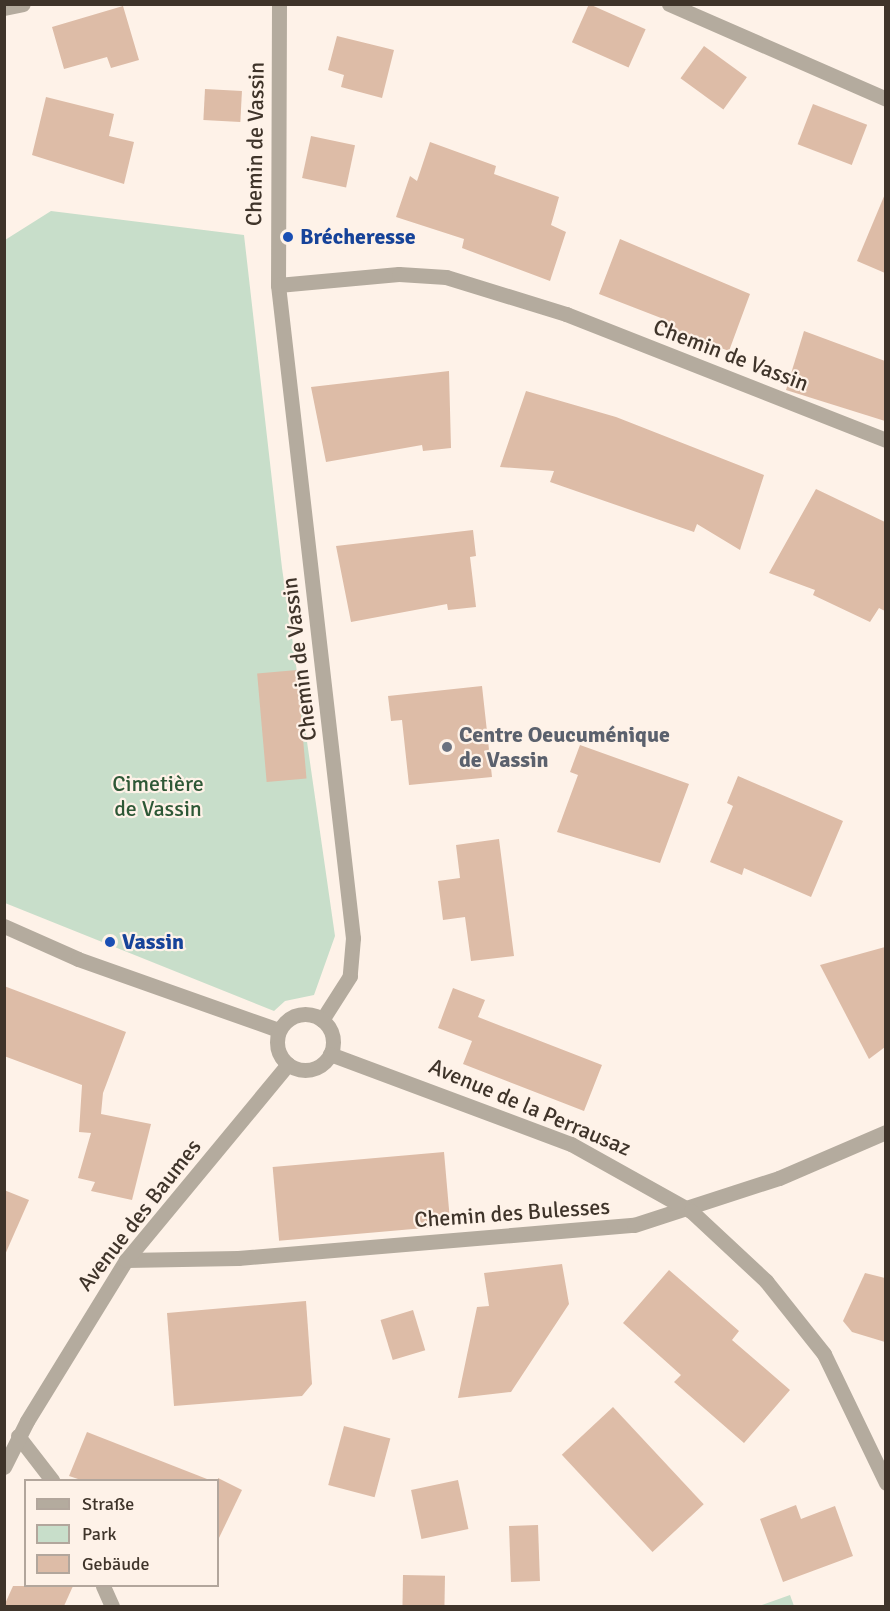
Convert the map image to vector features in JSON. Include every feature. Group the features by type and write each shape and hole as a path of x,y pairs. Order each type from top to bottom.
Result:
{"street":[{"path":"4,8 23,4"},
{"name":"Chemin de Vassin","path":"279,4 278,285 353,938 350,976 322,1020"},
{"path":"669,4 885,99"},
{"name":"Chemin de Vassin","path":"278,285 399,273 446,277 566,314 885,440"},
{"path":"4,926 78,959 279,1030"},
{"path":"294,1016 322,1020 332,1036 330,1054 307,1070 288,1064 278,1049 279,1030 294,1016"},
{"name":"Avenue de la Perrausaz","path":"330,1054 571,1144 691,1210 766,1281 824,1354 885,1483"},
{"name":"Avenue des Baumes","path":"7,1457 126,1260 288,1064"},
{"name":"Chemin des Bulesses","path":"126,1260 530,1237 634,1225 691,1210 885,1132"},
{"path":"18,1436 51,1479"},
{"path":"103,1587 112,1606"}],"green space":[{"name":"Cimetière de Vassin","path":"51,211 244,235 282,568 335,936 314,995 285,1001 274,1011 5,903 5,240"},
{"path":"790,1595 794,1606 759,1606"}],"building":[{"path":"589,4 646,29 629,68 572,42"},
{"path":"123,6 139,60 111,68 107,57 64,69 52,27"},
{"path":"337,36 394,50 382,98 341,87 344,75 328,70"},
{"path":"704,46 747,77 723,110 680,78"},
{"path":"205,89 242,91 240,122 203,120"},
{"path":"46,97 114,114 109,136 134,142 124,184 32,155"},
{"path":"813,104 867,125 852,165 798,144"},
{"path":"311,136 355,145 346,187 302,178"},
{"path":"430,142 496,166 494,174 559,197 551,225 566,232 550,281 462,248 464,239 396,217 410,176 417,181"},
{"path":"885,194 885,273 857,261"},
{"path":"620,239 750,294 729,351 659,325 661,318 599,294"},
{"path":"804,331 885,361 885,421 786,390"},
{"path":"449,371 451,448 423,451 422,445 326,462 311,387"},
{"path":"526,391 616,417 764,475 740,550 697,524 694,532 550,482 554,471 500,467"},
{"path":"816,489 885,522 885,611 879,608 870,622 813,595 815,590 769,573"},
{"path":"473,530 476,556 470,557 476,607 448,610 447,604 351,622 336,546"},
{"path":"297,670 306,779 267,782 257,673"},
{"name":"Centre Oeucuménique de Vassin","path":"482,686 492,777 409,785 402,720 391,721 388,696"},
{"path":"580,745 689,784 660,863 557,832 578,775 570,772"},
{"path":"738,776 843,821 811,897 744,868 742,875 710,862 733,806 727,803"},
{"path":"499,839 514,956 471,961 465,917 443,920 438,881 460,878 456,845"},
{"path":"885,947 885,1047 869,1059 820,965"},
{"path":"4,986 126,1032 103,1093 101,1114 151,1124 132,1200 91,1191 95,1182 78,1178 91,1133 79,1132 82,1085 4,1056"},
{"path":"453,988 485,1000 478,1017 602,1065 584,1111 463,1064 472,1041 438,1028"},
{"path":"444,1152 450,1226 279,1241 273,1167"},
{"path":"4,1190 29,1200 4,1257"},
{"path":"562,1264 569,1304 511,1392 458,1398 477,1307 489,1306 484,1273"},
{"path":"669,1270 739,1331 732,1340 790,1390 744,1443 674,1382 681,1375 623,1323"},
{"path":"865,1273 885,1278 885,1342 852,1332 843,1321"},
{"path":"306,1301 312,1384 302,1396 174,1406 167,1313"},
{"path":"413,1310 425,1350 393,1360 380,1320"},
{"path":"613,1407 704,1504 653,1552 562,1455"},
{"path":"344,1426 390,1438 375,1497 328,1485"},
{"path":"87,1432 207,1479 78,1479 69,1476"},
{"path":"218,1478 242,1490 219,1538 219,1479"},
{"path":"458,1480 468,1529 421,1539 411,1490"},
{"path":"796,1505 801,1519 835,1506 853,1556 783,1582 760,1519"},
{"path":"538,1525 540,1581 511,1582 509,1526"},
{"path":"403,1575 445,1576 444,1606 402,1606"},
{"path":"13,1586 73,1587 64,1606 4,1606"}],"place":[{"name":"Brécheresse","path":"288,237"},
{"name":"Centre Oeucuménique de Vassin","path":"447,747"},
{"name":"Vassin","path":"110,942"}]}
